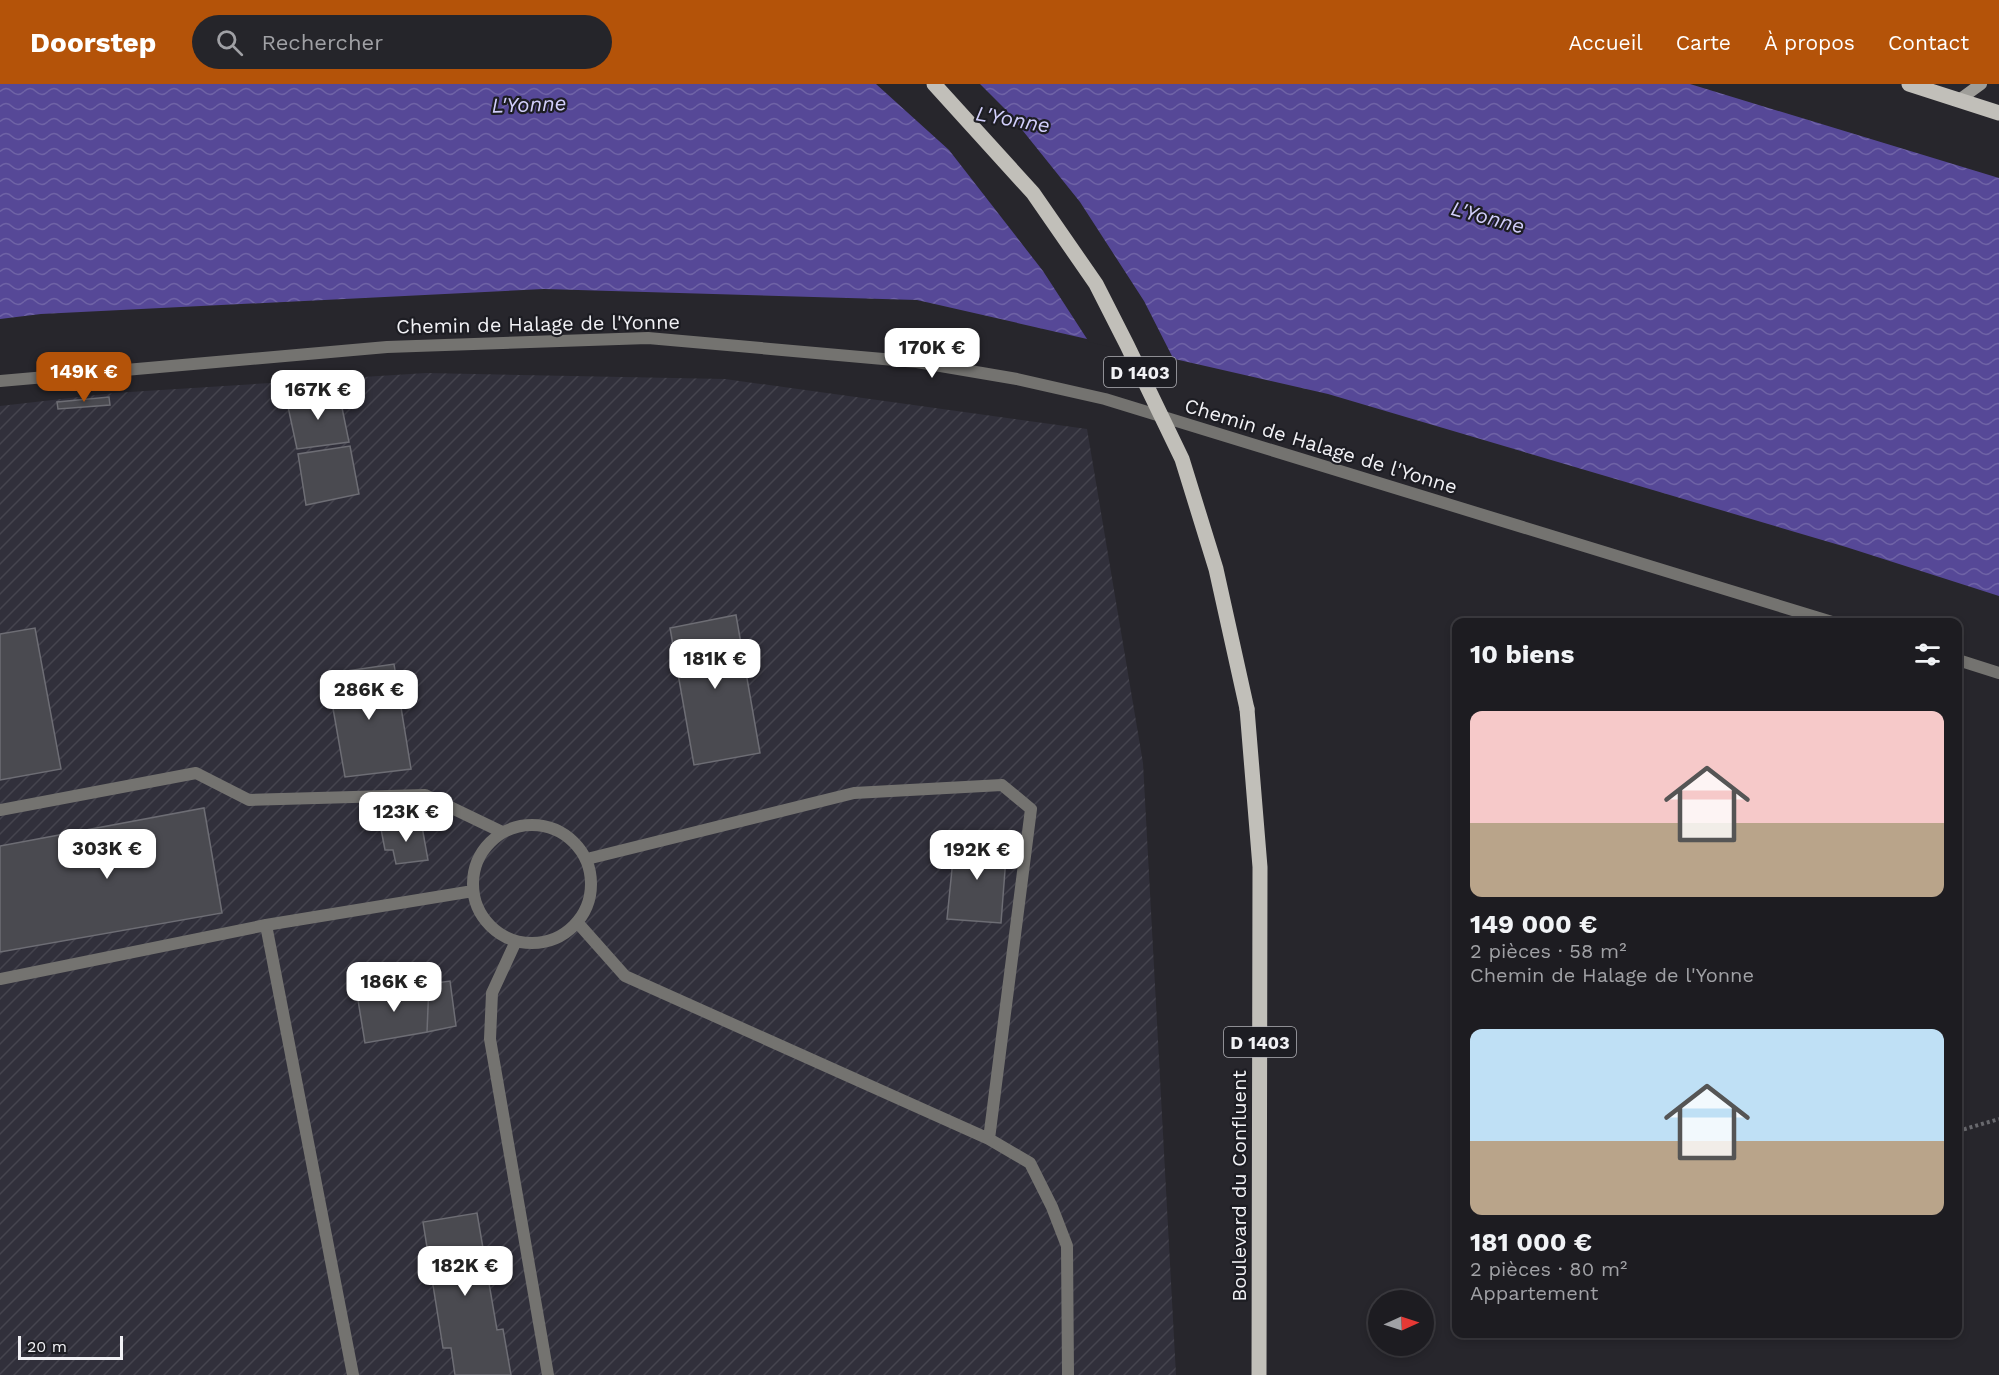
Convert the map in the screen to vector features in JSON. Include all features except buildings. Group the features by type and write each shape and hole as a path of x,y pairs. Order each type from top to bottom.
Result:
{"main road":[{"name":"Boulevard du Confluent","path":"934,84 1033,193 1096,284 1182,459 1216,569 1246,709 1260,867 1259,1375"},
{"path":"1909,84 1999,113"}],"street":[{"path":"1959,100 1981,84"},
{"name":"Chemin de Halage de l'Yonne","path":"0,381 387,347 648,338 917,362 1017,379 1105,399 1819,618"},
{"path":"1962,661 1999,673"},
{"path":"0,810 196,773 249,800 425,795 502,832"},
{"path":"587,859 854,793 1002,785 1031,809 989,1138"},
{"path":"535,824 551,827 572,840 587,859 591,875 591,892 586,908 577,922 564,934 532,943 516,941 501,934 488,923 478,908 473,891 474,874 479,858 489,843 502,832 518,826 535,824"},
{"path":"0,979 266,925 473,891"},
{"path":"577,922 625,976 989,1138 1030,1163 1067,1246 1068,1375"},
{"path":"266,925 354,1375"},
{"path":"516,941 492,993 490,1039 548,1375"}],"path":[{"path":"1962,1130 1999,1119"}],"shaded area":[{"path":"426,373 725,379 1087,429 1143,763 1176,1375 0,1375 0,406 114,393"}],"water":[{"name":"L'Yonne","path":"0,84 1690,84 1999,178 1999,596 1846,547 1328,394 917,300 544,289 41,314 0,319"}],"pier":[{"path":"876,84 980,84 1007,111 1080,202 1144,301 1175,362 1089,342 1043,271 949,150"}]}
